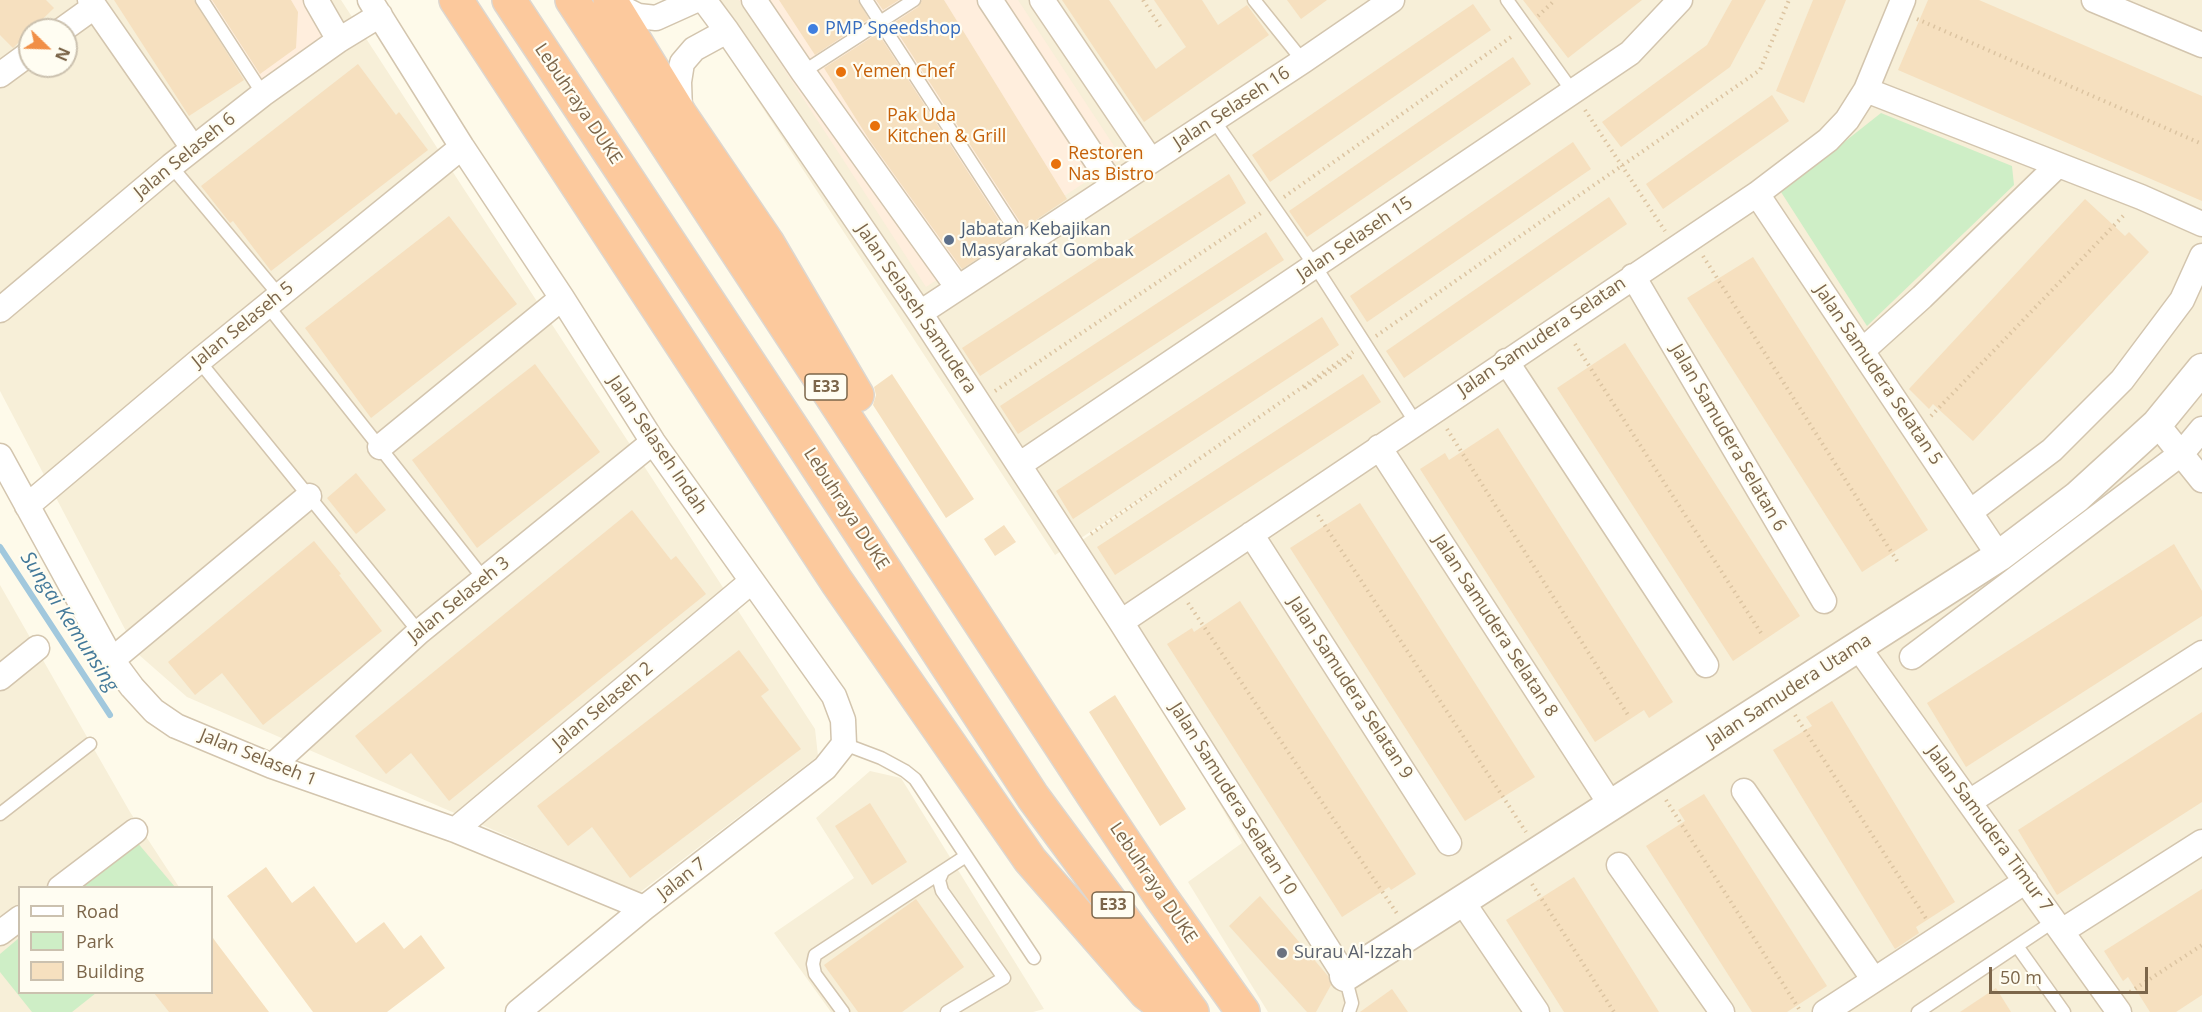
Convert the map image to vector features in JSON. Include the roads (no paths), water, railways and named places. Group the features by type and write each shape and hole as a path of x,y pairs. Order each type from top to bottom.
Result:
{"highway":[{"path":"456,0 837,582 1030,860 1146,993 1171,1012"},
{"name":"Lebuhraya DUKE","path":"509,0 807,449 1033,797 1192,1012"},
{"name":"Lebuhraya DUKE","path":"572,0 1161,897 1243,1012"},
{"path":"611,2 680,114 767,242 870,418 975,612"}],"street":[{"path":"316,0 339,40"},
{"path":"611,2 638,16 656,18 696,0"},
{"name":"Jalan Selaseh Samudera","path":"704,0 920,313 1121,622"},
{"path":"754,0 958,288"},
{"path":"990,0 1113,186"},
{"path":"1042,0 1151,161"},
{"name":"Jalan Selaseh 16","path":"920,313 1392,0"},
{"name":"Jalan Selaseh 15","path":"1019,465 1630,53 1680,0"},
{"path":"2094,0 2202,45"},
{"path":"76,18 92,4 193,148"},
{"name":"Jalan Samudera Selatan","path":"1121,622 1757,194 1828,140 1847,120 1866,90 1901,6"},
{"name":"Jalan Selaseh 6","path":"0,310 193,148 339,40 375,7"},
{"name":"Jalan Selaseh Indah","path":"375,7 462,147 562,298 653,442 834,696 843,720 844,744"},
{"path":"680,114 679,82 682,63 694,49 727,31"},
{"path":"0,75 18,62"},
{"path":"1866,90 2141,197 2202,224"},
{"name":"Jalan Selaseh 5","path":"27,506 199,361 462,147"},
{"path":"1862,351 1922,297 2058,165"},
{"name":"Jalan Samudera Selatan 5","path":"1757,194 1999,556"},
{"path":"1970,512 2052,450 2122,380 2182,300 2202,256"},
{"name":"Jalan Samudera Selatan 6","path":"1633,276 1824,601"},
{"path":"380,447 562,298"},
{"path":"1506,361 1706,665"},
{"name":"Jalan Samudera Utama","path":"1346,976 1462,901 1524,850 1611,805 1999,556 2077,497 2157,424 2202,369"},
{"path":"2157,424 2202,480"},
{"path":"1912,657 2182,453 2202,429"},
{"name":"Jalan Selaseh 3","path":"272,766 419,632 653,442"},
{"name":"Jalan Samudera Selatan 8","path":"1379,447 1611,805"},
{"name":"Jalan Selaseh 1","path":"0,456 112,660 154,711 176,726 272,766 455,830 644,908"},
{"path":"112,660 309,496"},
{"name":"Jalan Samudera Selatan 9","path":"1251,534 1449,843"},
{"name":"Jalan Selaseh 2","path":"455,830 752,581"},
{"name":"Jalan Samudera Selatan 10","path":"1121,622 1346,976"},
{"name":"Jalan Samudera Timur 7","path":"1858,647 2116,1008"},
{"path":"0,678 37,648"},
{"path":"1970,802 2202,653"},
{"name":"Jalan 7","path":"518,1012 644,908 825,768 844,744"},
{"path":"1744,791 1874,980"},
{"path":"63,886 135,831"},
{"path":"2058,926 2202,842"},
{"path":"1619,865 1722,1012"},
{"path":"1825,1012 2026,881"},
{"path":"1462,901 1537,1012"},
{"path":"0,933 18,920"}],"lane":[{"path":"202,0 263,94"},
{"path":"866,0 1025,245"},
{"path":"803,72 914,0"},
{"path":"1254,0 1303,61"},
{"path":"1507,0 1573,92"},
{"path":"1214,119 1366,345 1425,416"},
{"path":"171,166 273,300 380,447 484,579"},
{"path":"199,361 419,632"},
{"path":"0,814 90,744"},
{"path":"844,744 881,758 915,779 1034,958"},
{"path":"843,1012 815,974 813,964 815,955 966,856"},
{"path":"943,871 939,880 942,891 1004,978 947,1012"},
{"path":"1918,1012 2017,946 2058,926"},
{"path":"2017,946 2064,1012"},
{"path":"1346,976 1352,1003 1349,1012"}],"waterway":[{"name":"Sungai Kemunsing","path":"0,547 110,715"}],"place":[{"name":"PMP Speedshop","path":"813,29"},
{"name":"Yemen Chef","path":"841,72"},
{"name":"Pak Uda Kitchen & Grill","path":"875,126"},
{"name":"Restoren Nas Bistro","path":"1056,164"},
{"name":"Jabatan Kebajikan Masyarakat Gombak","path":"949,240"},
{"name":"Surau Al-Izzah","path":"1282,953"}]}
